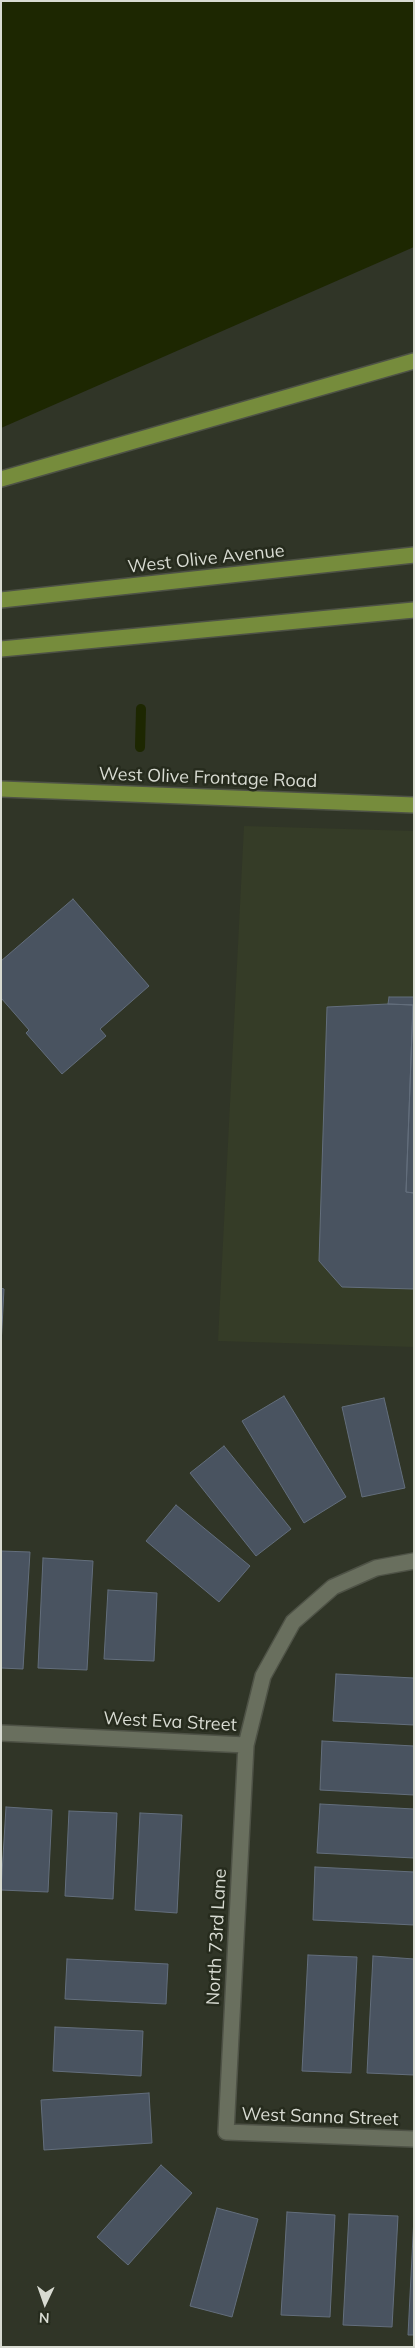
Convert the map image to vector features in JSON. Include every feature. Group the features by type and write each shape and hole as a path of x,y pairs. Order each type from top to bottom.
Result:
{"main road":[{"path":"1,479 414,362"},
{"name":"West Olive Avenue","path":"1,600 414,555"},
{"path":"1,649 414,610"},
{"name":"West Olive Frontage Road","path":"1,789 414,805"}],"street":[{"name":"West Eva Street","path":"1,1734 246,1745 263,1676 292,1622 333,1587 376,1568 414,1561"},
{"name":"North 73rd Lane","path":"226,2132 246,1745"},
{"name":"West Sanna Street","path":"226,2132 414,2139"}],"shaded area":[{"path":"1,1 414,1 414,247 1,428"},
{"path":"244,826 414,831 414,1347 218,1341"}],"building":[{"path":"73,899 149,986 100,1029 106,1036 62,1074 26,1033 29,1030 1,998 1,961"},
{"path":"389,997 414,997 414,1193 406,1192 413,1005 388,1004"},
{"path":"388,1004 413,1005 406,1192 414,1193 414,1289 342,1287 319,1261 327,1007"},
{"path":"1,1288 4,1289 1,1345"},
{"path":"284,1396 346,1497 304,1523 242,1421"},
{"path":"384,1398 405,1488 362,1497 342,1407"},
{"path":"224,1446 291,1529 256,1556 190,1473"},
{"path":"176,1505 250,1566 219,1602 146,1541"},
{"path":"1,1551 30,1552 23,1669 1,1668"},
{"path":"43,1558 93,1561 87,1670 38,1668"},
{"path":"108,1590 157,1593 154,1661 104,1659"},
{"path":"336,1674 414,1678 414,1725 333,1721"},
{"path":"322,1741 414,1746 414,1795 320,1790"},
{"path":"320,1804 414,1809 414,1858 317,1853"},
{"path":"6,1807 52,1810 48,1892 1,1890"},
{"path":"69,1811 117,1813 113,1899 65,1896"},
{"path":"140,1813 182,1815 177,1913 135,1910"},
{"path":"315,1867 414,1872 414,1925 313,1920"},
{"path":"308,1955 357,1957 351,2073 302,2071"},
{"path":"373,1956 414,1959 414,2075 367,2073"},
{"path":"67,1959 168,1964 166,2004 65,1999"},
{"path":"55,2027 143,2031 141,2076 53,2071"},
{"path":"149,2093 152,2143 44,2150 41,2100"},
{"path":"161,2165 192,2193 128,2265 97,2237"},
{"path":"217,2208 258,2219 232,2317 190,2306"},
{"path":"287,2212 335,2215 330,2317 281,2315"},
{"path":"349,2214 398,2216 392,2327 343,2325"},
{"path":"414,2217 414,2335 408,2335"}],"waterway":[{"path":"140,747 141,709"}]}
